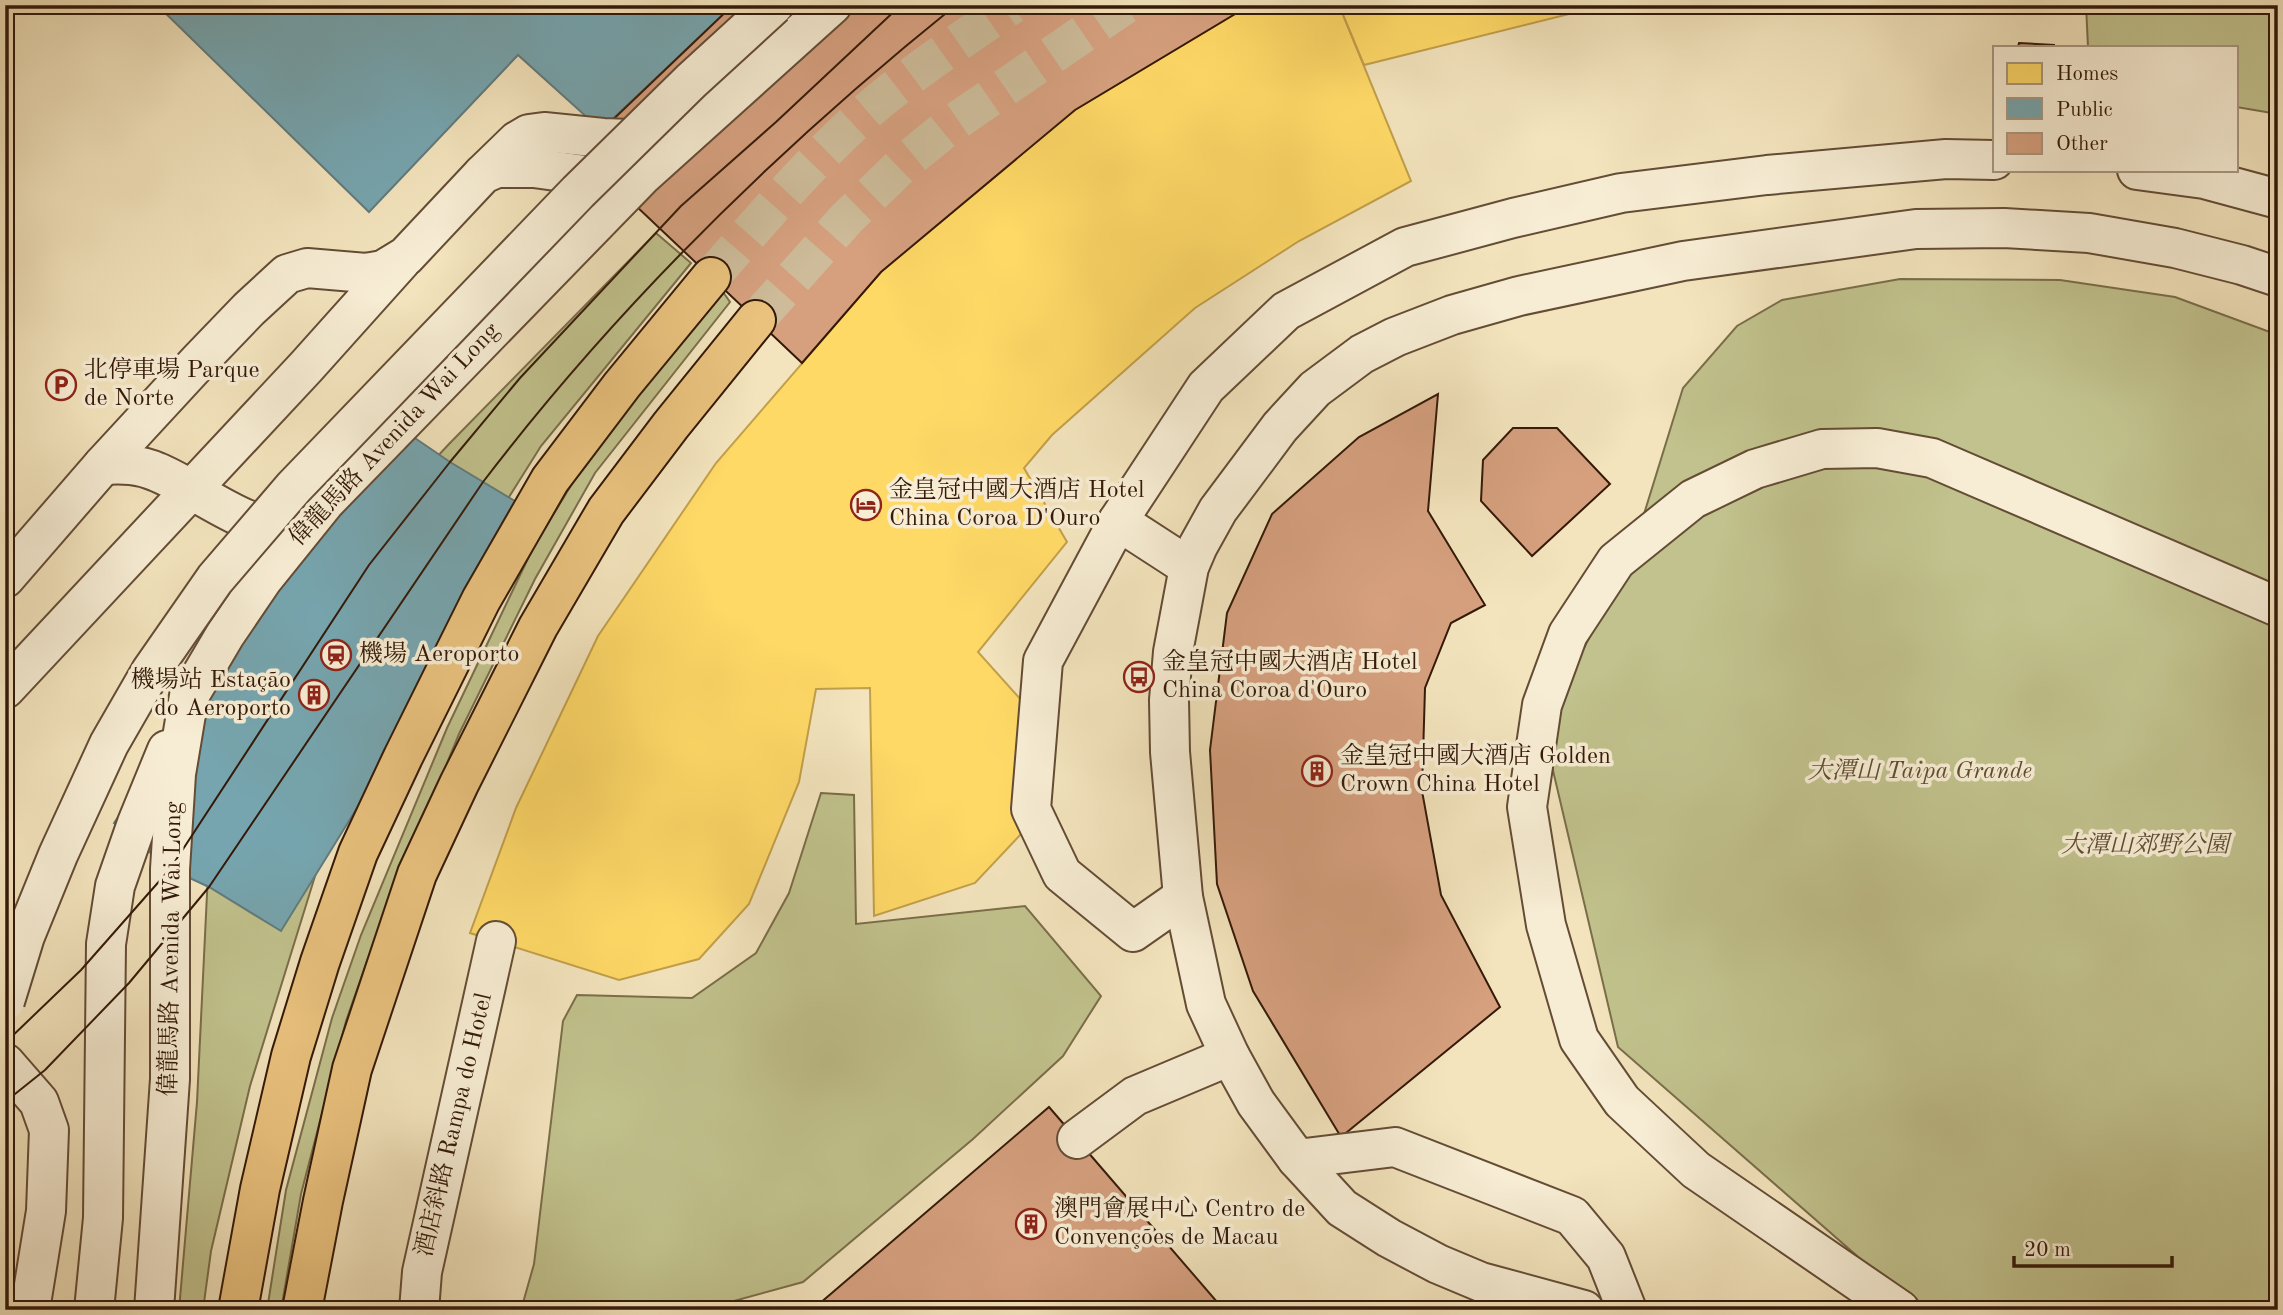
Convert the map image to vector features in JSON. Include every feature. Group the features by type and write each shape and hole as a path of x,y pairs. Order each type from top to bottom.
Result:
{"main road":[{"path":"238,1310 260,1189 291,1056 320,962 363,841 481,600 550,480 622,385 711,277"},
{"path":"302,1310 352,1069 417,874 538,627 606,511 756,320"},
{"path":"285,1310 317,1231"}],"street":[{"name":"偉龍馬路 Avenida Wai Long","path":"5,1000 25,936 53,867 109,744 150,671 215,579 294,487 578,192 691,81 774,5"},
{"name":"偉龍馬路 Avenida Wai Long","path":"154,1310 170,1079 170,869 176,774 189,696 225,635 263,579 335,492 641,177 832,5"},
{"path":"5,689 406,256 517,141 544,132 648,140 692,132"},
{"path":"1183,897 1133,932 1062,874 1031,809 1043,661 1118,521 1206,387 1276,320 1286,311 1405,247 1621,193 1877,165 1946,159 1993,160"},
{"path":"483,174 498,168 534,168 624,180 641,177"},
{"path":"2154,172 2204,178 2278,199"},
{"path":"1584,1310 1481,1282 1438,1264 1389,1238 1342,1208 1297,1159 1256,1103 1206,1004 1183,897 1170,752 1170,700 1173,652 1189,567 1218,510 1280,426 1315,389 1362,354 1395,337 1452,315 1519,296 1683,261 1916,229 2004,228 2089,233 2175,248 2278,276"},
{"path":"5,578 103,465 249,309 287,274 307,268 366,272 383,270 406,256"},
{"path":"1900,1310 1696,1170 1622,1101 1579,1039 1546,925 1527,807 1542,705 1568,634 1616,561 1693,499 1755,469 1822,449 1877,448 1932,458 2278,607"},
{"path":"103,465 132,464 157,472 244,519 283,529 307,523"},
{"path":"1118,521 1189,567"},
{"path":"94,1310 103,1218 106,944 116,886 189,696"},
{"name":"酒店斜路 Rampa do Hotel","path":"419,1310 422,1272 496,942"},
{"path":"1077,1139 1135,1096 1230,1056"},
{"path":"5,1063 39,1102 49,1129 46,1211 30,1310"},
{"path":"1297,1159 1395,1147 1572,1216 1606,1257 1627,1310"}],"green space":[{"path":"2086,5 2278,5 2278,114 2238,107 2238,46 2088,46"},
{"path":"656,233 691,263 541,446 454,585 320,860 250,1086 211,1251 203,1310 179,1310 197,1102 212,790 366,533 449,444"},
{"name":"大潭山 Taipa Grande","path":"1900,279 2060,280 2175,297 2278,335 2278,1310 1875,1310 1880,1276 1618,1047 1543,728 1631,556 1683,388 1737,326 1782,300"},
{"path":"723,292 730,302 595,473 535,579 459,734 375,938 346,1021 301,1194 281,1310 267,1310 286,1190 332,1018 361,935 447,728 533,548 584,464 612,425"},
{"path":"821,793 854,795 856,924 1025,906 1101,996 1063,1056 973,1139 803,1282 701,1310 521,1310 534,1264 563,1021 577,995 692,998 756,953 789,893"}],"building: Homes":[{"name":"金皇冠中國大酒店 Hotel China Coroa D'Ouro","path":"1250,5 1339,5 1411,181 1299,241 1195,308 1052,435 1024,468 1067,542 978,652 1022,701 1022,833 975,883 874,916 870,688 816,689 799,782 749,904 699,959 619,980 470,933 516,808 598,636 716,463 881,272 902,253 1075,110"},
{"path":"1339,5 1986,5 1581,11 1364,65"}],"building: Public":[{"path":"157,5 733,5 601,130 518,55 369,212"},
{"name":"機場站 Estação do Aeroporto","path":"387,419 450,462 538,515 281,931 209,887 170,869 114,823"}],"building: Other":[{"path":"733,5 1250,5 1075,110 881,272 802,363 579,152"},
{"path":"2019,43 2054,45 2054,46 2018,46"},
{"name":"金皇冠中國大酒店 Golden Crown China Hotel","path":"1438,394 1428,511 1485,605 1451,623 1425,688 1422,791 1441,895 1500,1007 1341,1137 1253,991 1217,884 1210,750 1227,613 1272,514 1359,437"},
{"path":"1513,428 1557,428 1610,484 1532,556 1481,501 1483,460"},
{"name":"澳門會展中心 Centro de Convenções de Macau","path":"1049,1107 1224,1310 812,1310"}],"tunnel":[{"path":"711,277 805,172 865,113 919,70 1012,5"},
{"path":"756,320 847,218 905,162 949,126 1125,5"}],"tram line":[{"path":"5,1043 81,970 170,869 369,565 520,378 681,206 901,5"},
{"path":"5,1102 45,1070 129,983 209,887 483,482 589,352 646,290 765,171 891,58 956,5"}],"place":[{"name":"北停車場 Parque de Norte","path":"61,385"},
{"name":"金皇冠中國大酒店 Hotel China Coroa D'Ouro","path":"866,505"},
{"name":"機場 Aeroporto","path":"336,655"},
{"name":"金皇冠中國大酒店 Hotel China Coroa d'Ouro","path":"1139,677"},
{"name":"機場站 Estação do Aeroporto","path":"314,695"},
{"name":"金皇冠中國大酒店 Golden Crown China Hotel","path":"1317,771"},
{"name":"澳門會展中心 Centro de Convenções de Macau","path":"1031,1224"}],"park label":[{"name":"大潭山郊野公園","path":"2145,846"}]}
